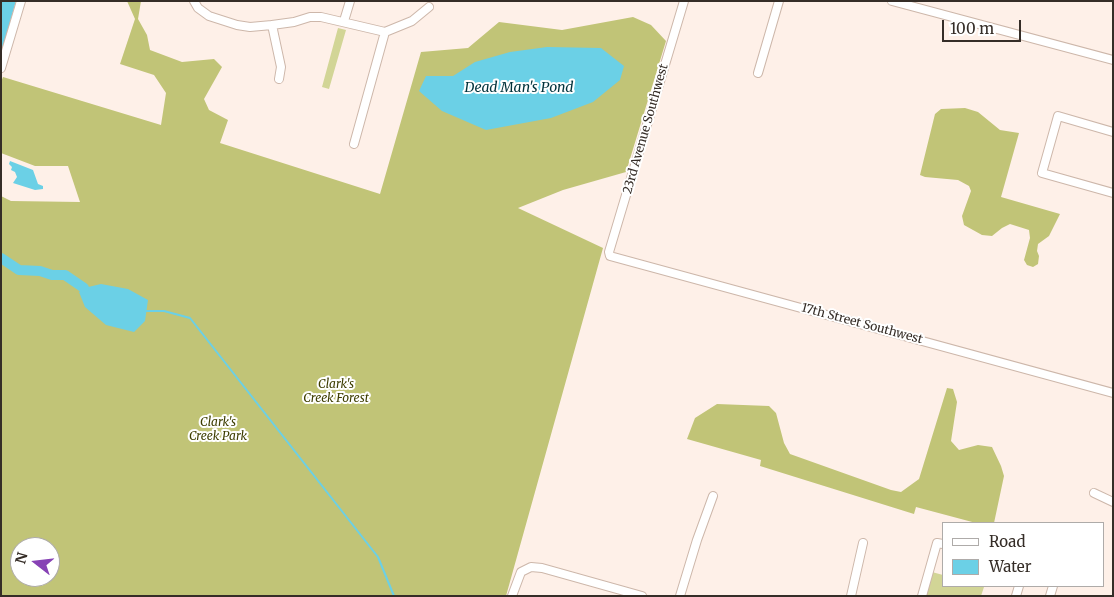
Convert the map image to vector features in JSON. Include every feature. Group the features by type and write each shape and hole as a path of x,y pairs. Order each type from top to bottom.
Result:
{"street":[{"path":"1,68 20,1"},
{"path":"194,1 204,13 228,23 250,27 272,25 315,16 344,21 385,32 412,21 429,7"},
{"path":"344,21 350,1"},
{"name":"23rd Avenue Southwest","path":"610,256 609,252 684,1"},
{"path":"758,73 779,1"},
{"path":"892,1 1113,60"},
{"path":"272,25 281,67 279,78"},
{"path":"354,144 385,32"},
{"path":"1113,132 1058,116 1042,173 1113,193"},
{"name":"17th Street Southwest","path":"610,256 1113,393"},
{"path":"1094,493 1113,502"},
{"path":"680,596 713,496"},
{"path":"851,596 863,543"},
{"path":"922,596 940,544"},
{"path":"512,596 521,572 527,569 542,568 642,596"}],"green space":[{"name":"Clark's Creek Forest","path":"127,1 141,1 138,19 147,35 150,50 182,62 214,59 222,67 204,99 209,110 228,120 220,143 380,194 421,52 468,48 499,22 562,30 633,17 651,25 666,41 626,172 563,190 518,208 603,248 506,596 1,596 1,196 11,201 80,202 68,166 35,166 1,153 1,82 3,77 161,125 166,93 154,75 120,64 135,19"},
{"path":"338,28 346,30 329,89 322,87"},
{"path":"965,108 978,112 1000,130 1019,133 1001,197 1060,214 1049,236 1038,244 1038,264 1033,267 1027,265 1024,260 1030,238 1029,230 1010,224 992,236 982,235 964,225 962,216 971,191 969,186 958,180 920,175 935,114 941,109"},
{"path":"947,388 953,389 957,402 951,441 959,450 978,445 992,447 1001,466 1004,476 994,522 972,522 916,507 914,514 760,466 761,460 687,439 695,418 717,404 769,406 776,413 784,443 790,454 901,492 919,479"},
{"path":"932,572 942,575 942,587 984,587 981,596 926,596"}],"water":[{"path":"1,1 16,1 1,54"},
{"name":"Dead Man's Pond","path":"547,47 601,48 624,66 620,80 593,102 551,118 486,130 442,111 419,91 426,76 453,76 475,62 510,52"},
{"path":"10,161 33,170 38,184 43,186 43,189 35,190 13,183 17,177 15,172 11,170"},
{"path":"101,284 128,289 148,300 145,321 134,332 106,325 85,307 79,292 84,288"}],"waterway":[{"path":"1,258 19,270 65,275 84,288"},
{"path":"146,311 164,311 190,318 378,557 394,596"}],"park label":[{"name":"Clark's Creek Park","path":"218,430"}]}
